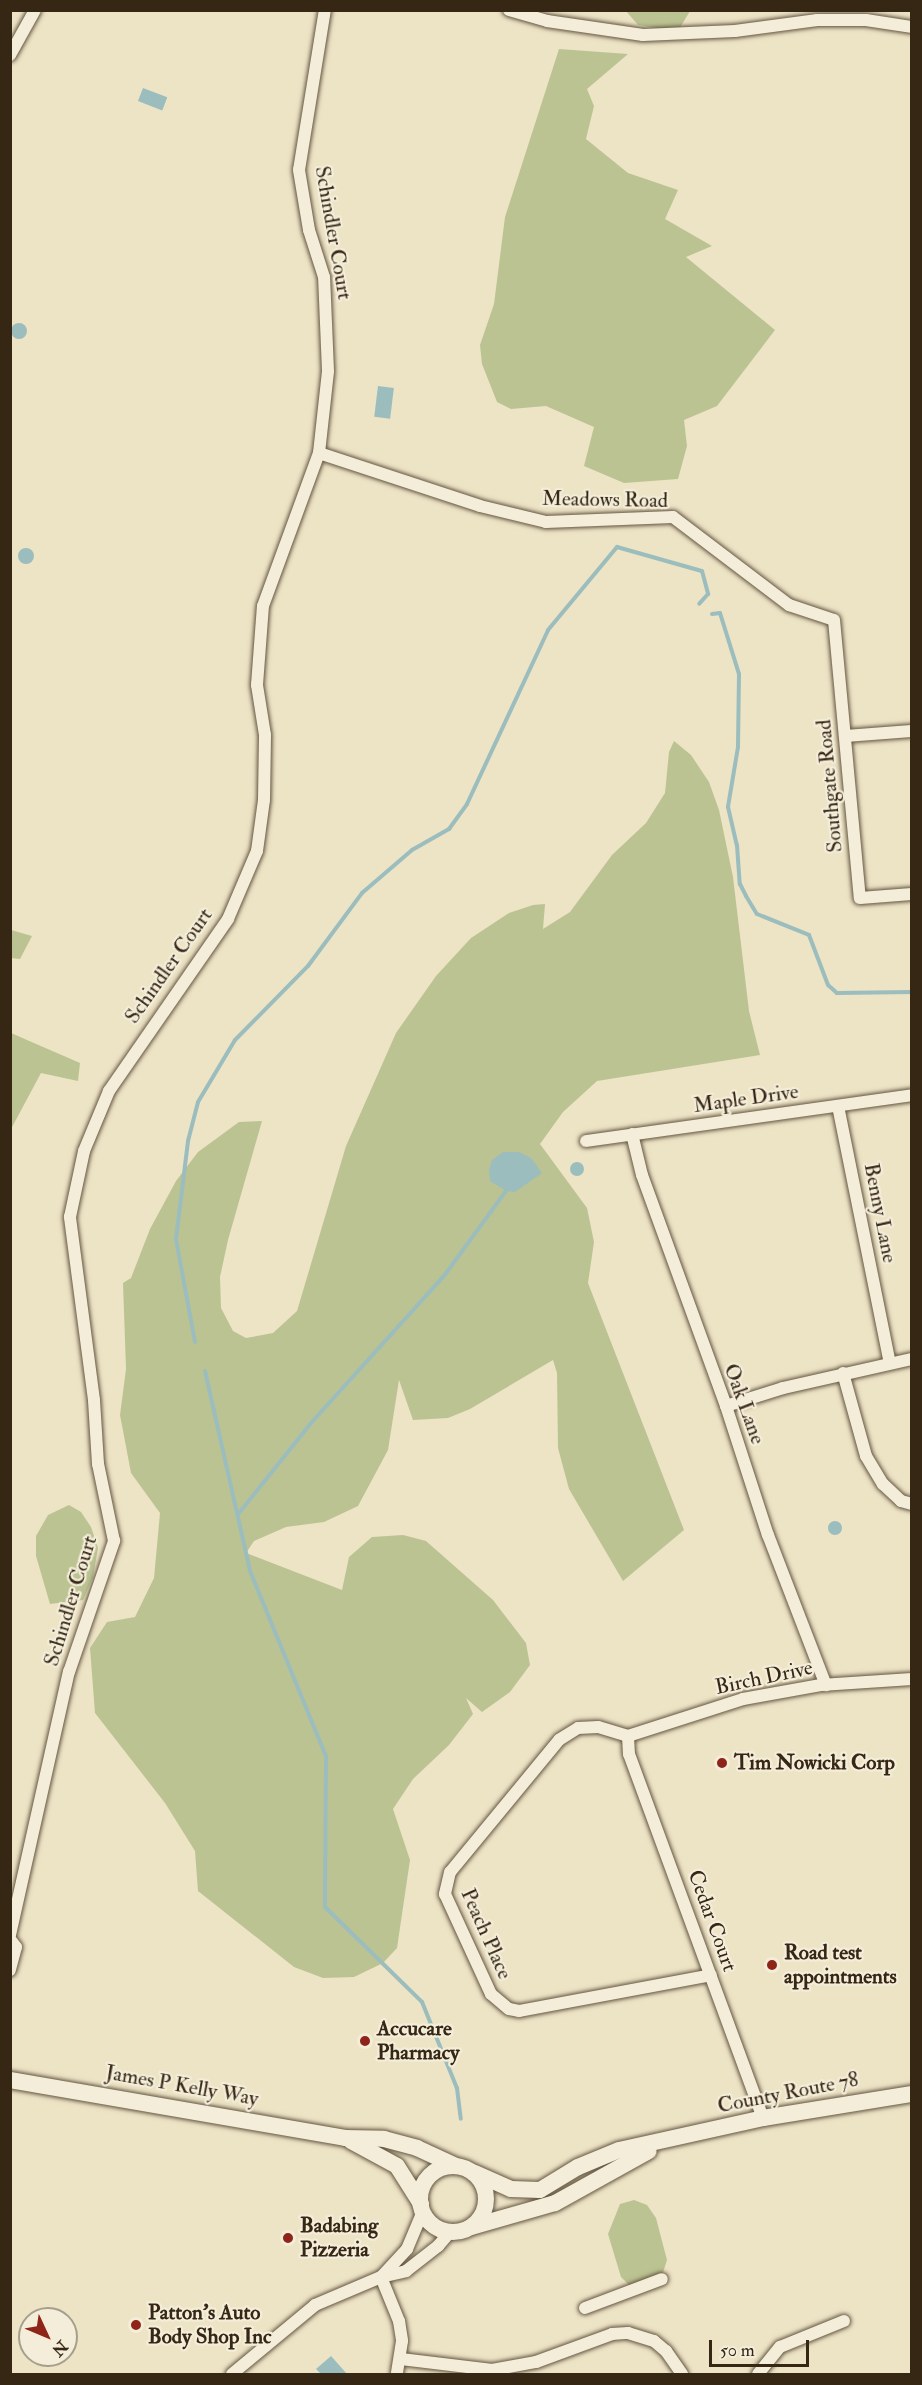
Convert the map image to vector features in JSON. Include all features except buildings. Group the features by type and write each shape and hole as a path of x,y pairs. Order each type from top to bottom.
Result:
{"street":[{"path":"10,55 35,10"},
{"name":"Schindler Court","path":"10,1970 16,1947 10,1937 69,1672 114,1541 98,1464 94,1400 75,1274 70,1217 79,1173 84,1151 109,1091 228,919 256,852 264,800 265,735 257,685 263,606 319,453 328,322 324,277 309,230 299,170 325,10"},
{"path":"509,10 547,21 643,35 735,31 817,20 866,20 912,27"},
{"name":"Meadows Road","path":"319,453 480,506 546,522 673,517 789,606 834,620"},
{"name":"Southgate Road","path":"834,620 860,898 912,894"},
{"path":"844,736 912,731"},
{"name":"Maple Drive","path":"586,1141 912,1095"},
{"name":"Benny Lane","path":"838,1106 890,1363"},
{"name":"Oak Lane","path":"632,1134 642,1176 726,1406 775,1554 826,1685"},
{"path":"726,1406 843,1373 912,1359"},
{"path":"843,1373 866,1456 883,1484 901,1501 912,1504"},
{"name":"Birch Drive","path":"628,1736 743,1699 826,1685 912,1679"},
{"name":"Peach Place","path":"628,1736 598,1727 578,1728 559,1740 450,1872 445,1894 491,1994 509,2009 519,2011 711,1975"},
{"name":"Cedar Court","path":"628,1736 629,1754 763,2118"},
{"name":"James P Kelly Way","path":"10,2080 345,2138 384,2139 417,2148 456,2166"},
{"name":"County Route 78","path":"475,2173 511,2189 540,2190 593,2159 763,2118 912,2094"},
{"name":"James P Kelly Way","path":"345,2138 388,2159 404,2175 422,2208"},
{"name":"County Route 78","path":"471,2227 555,2203 674,2139"},
{"path":"381,2277 407,2249 422,2208 423,2185 429,2177 456,2166 475,2173 486,2191 486,2201 478,2220 471,2227 451,2231 434,2225 422,2208"},
{"path":"232,2374 315,2305 381,2277 406,2271 418,2264 451,2231"},
{"path":"381,2277 396,2305 402,2341 401,2360 397,2374"},
{"path":"585,2308 662,2279"},
{"path":"758,2374 780,2347 844,2321"},
{"path":"401,2360 492,2370 536,2362 612,2334 628,2333 654,2341 666,2351 682,2374"}],"green space":[{"path":"626,11 690,11 678,31 638,25"},
{"path":"559,49 628,54 587,89 594,106 586,139 628,173 678,190 665,219 712,246 686,257 775,330 717,406 684,420 687,446 678,479 624,483 584,466 594,427 546,406 511,409 497,402 482,364 480,345 494,304 505,217"},
{"path":"674,741 691,755 709,782 719,810 733,877 749,1011 760,1055 597,1081 563,1112 540,1144 587,1208 594,1242 588,1283 684,1530 623,1581 569,1489 558,1448 557,1373 553,1360 470,1409 448,1418 413,1420 399,1380 388,1450 358,1506 324,1522 286,1527 254,1541 246,1553 342,1590 349,1557 372,1537 403,1535 426,1541 493,1600 526,1643 530,1665 510,1692 482,1712 466,1698 473,1714 449,1745 413,1779 393,1809 410,1860 397,1948 383,1963 354,1977 323,1978 294,1967 198,1891 195,1851 165,1803 95,1713 90,1648 107,1622 135,1617 154,1578 160,1513 131,1473 120,1415 126,1369 123,1283 131,1278 150,1229 176,1181 198,1152 239,1122 262,1121 228,1240 220,1277 221,1308 233,1331 246,1338 273,1333 297,1311 346,1146 396,1033 436,976 471,938 509,913 533,905 545,904 543,929 570,912 612,855 646,823 665,793 669,752"},
{"path":"11,930 32,936 20,959 11,958"},
{"path":"11,1033 80,1063 78,1081 41,1073 11,1129"},
{"path":"69,1505 81,1512 91,1527 98,1548 93,1577 83,1600 50,1604 36,1556 36,1536 48,1515"},
{"path":"634,2200 647,2205 656,2218 667,2260 660,2282 631,2287 621,2277 608,2234 620,2204"}],"water":[{"path":"143,88 167,97 162,110 138,101"},
{"path":"19,323 25,325 27,331 25,337 19,339 13,337 11,331 13,325"},
{"path":"378,386 394,388 390,419 374,417"},
{"path":"26,548 32,550 34,556 32,562 26,564 20,562 18,556 20,550"},
{"path":"503,1152 519,1152 531,1158 542,1173 515,1192 506,1191 490,1181 489,1170 492,1160"},
{"path":"574,1162 580,1162 584,1169 580,1176 574,1176 570,1172 570,1166"},
{"path":"832,1521 838,1521 842,1528 838,1535 832,1535 828,1531 828,1525"},
{"path":"331,2356 347,2374 321,2374 316,2369"}],"waterway":[{"path":"195,1342 176,1239 188,1141 198,1102 235,1040 308,966 362,893 412,850 449,829 467,804 548,630 617,547 702,571 708,594 699,604"},
{"path":"712,614 720,613 739,674 738,747 728,807 737,845 740,884 746,896 757,914 809,935 828,985 837,993 912,992"},
{"path":"239,1513 311,1423 444,1276 506,1191"},
{"path":"205,1371 250,1571 326,1756 325,1907 422,2002 457,2088 461,2119"}],"place":[{"name":"Tim Nowicki Corp","path":"722,1763"},
{"name":"Road test appointments","path":"772,1965"},
{"name":"Accucare Pharmacy","path":"365,2041"},
{"name":"Badabing Pizzeria","path":"288,2238"},
{"name":"Patton's Auto Body Shop Inc","path":"136,2325"}]}
